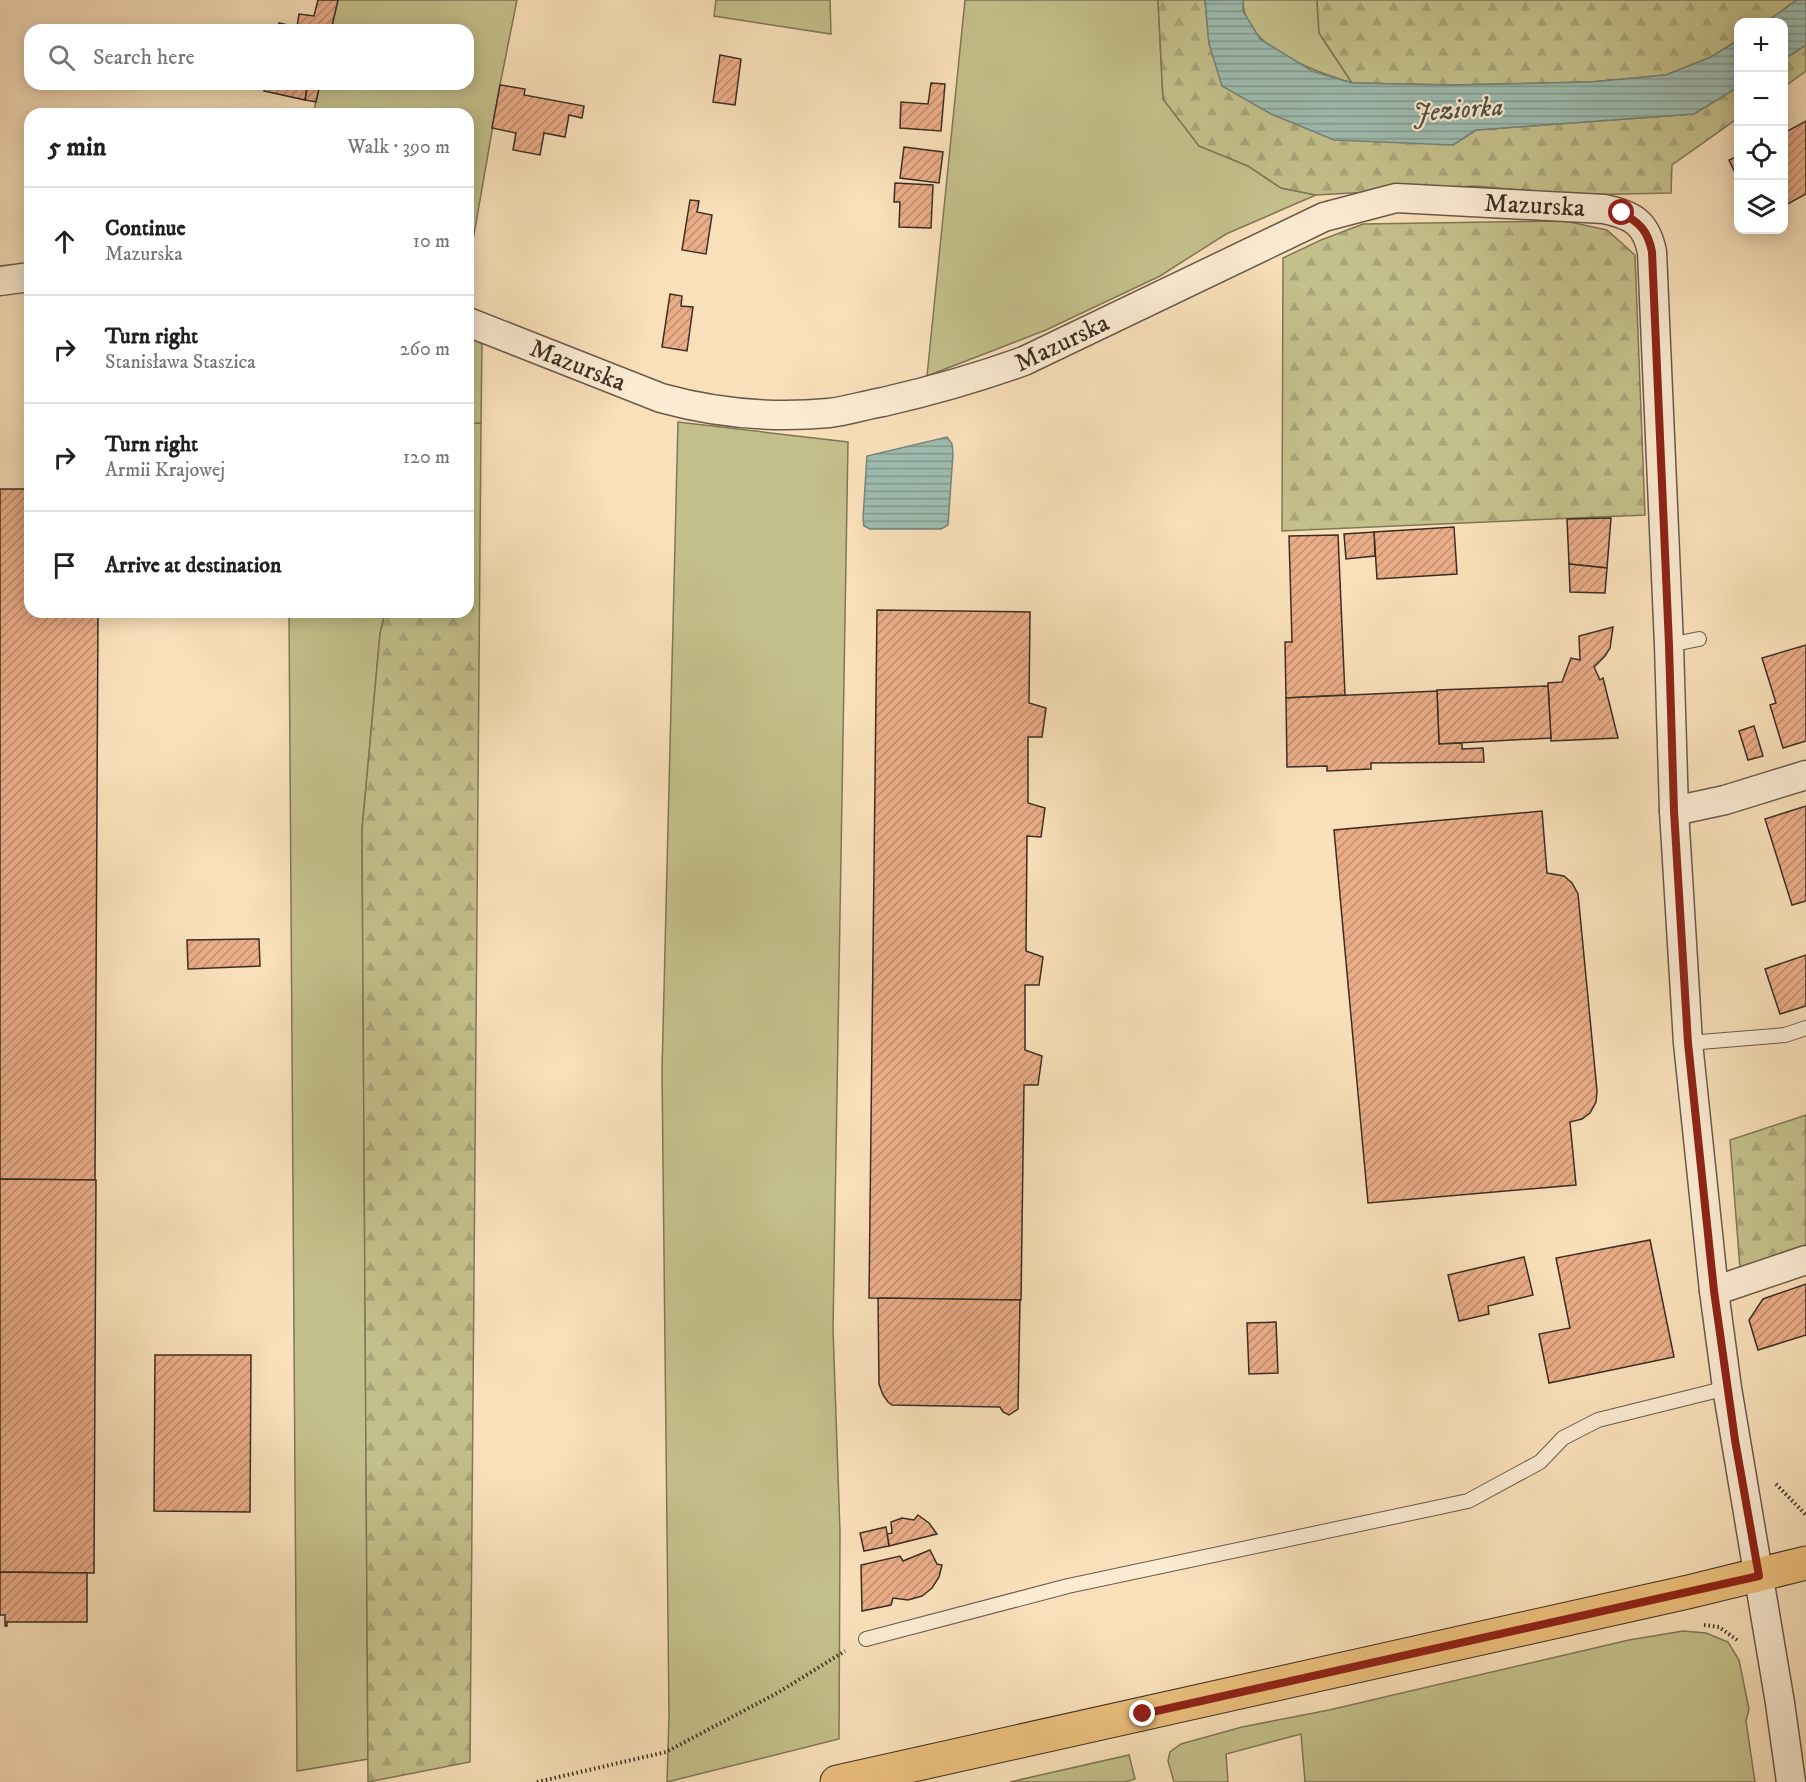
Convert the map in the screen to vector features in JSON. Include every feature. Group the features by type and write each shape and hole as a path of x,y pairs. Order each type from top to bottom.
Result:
{"main road":[{"path":"837,1782 1759,1576 1806,1563"}],"street":[{"name":"Mazurska","path":"474,324 661,398 688,406 789,416 832,413 976,379 1014,364 1323,217 1396,198 1604,209 1622,213 1637,221 1646,231 1652,252 1669,645"},
{"path":"0,281 24,278"},
{"path":"1669,645 1674,811 1688,1043 1714,1291 1727,1388 1791,1782"},
{"path":"1674,811 1725,800 1806,775"},
{"path":"1714,1291 1806,1260"}],"lane":[{"path":"1669,645 1699,639"},
{"path":"1688,1043 1785,1035 1806,1028"},
{"path":"866,1639 1068,1586 1468,1502 1540,1462 1563,1438 1582,1427 1598,1420 1727,1388"}],"path":[{"path":"1688,1592 1695,1625 1719,1627 1738,1640 1742,1650"},
{"path":"537,1782 666,1752 779,1692 866,1639"}],"green space":[{"path":"338,0 517,0 474,234 474,108 314,108 319,90 474,90 474,24 332,24"},
{"path":"716,0 830,0 831,34 714,16"},
{"path":"965,0 1158,0 1163,99 1199,146 1248,166 1281,188 1316,195 1226,234 1160,276 1046,330 927,376"},
{"path":"1158,0 1205,0 1209,44 1453,145 1476,130 1694,114 1734,89 1734,121 1672,165 1671,193 1572,195 1475,186 1316,195 1281,188 1248,166 1199,146 1163,99"},
{"path":"1243,0 1317,0 1319,33 1352,83 1301,64 1268,44 1255,31 1246,17"},
{"path":"1317,0 1797,0 1772,18 1734,18 1734,43 1711,57 1666,75 1591,82 1451,85 1352,83 1319,33"},
{"path":"1806,45 1806,71 1788,84 1788,72 1788,56"},
{"path":"1565,221 1607,230 1635,255 1645,515 1282,531 1283,258 1363,224"},
{"path":"474,340 482,342 481,423 474,424"},
{"path":"678,422 848,442 833,1329 840,1532 839,1739 667,1782 669,1715 662,1071"},
{"path":"481,423 470,1762 368,1782 362,830 380,634 384,618 474,618 474,424"},
{"path":"289,618 384,618 380,634 362,830 368,1759 297,1771"},
{"path":"1806,1115 1806,1245 1740,1268 1730,1140"},
{"path":"1683,1631 1706,1633 1728,1642 1739,1660 1749,1709 1746,1721 1755,1782 1305,1782 1301,1734 1226,1754 1228,1782 1174,1782 1168,1761 1170,1752 1181,1744 1242,1727 1329,1710 1629,1640"},
{"path":"1129,1755 1135,1779 1125,1782 1010,1782"}],"water":[{"name":"Jeziorka","path":"1205,0 1243,0 1243,11 1260,39 1312,71 1352,83 1451,85 1591,82 1666,75 1711,57 1734,43 1734,89 1694,114 1476,130 1453,145 1334,140 1271,114 1222,86 1209,44"},
{"path":"1797,0 1806,0 1806,45 1788,56 1788,18 1772,18"},
{"path":"947,437 952,444 953,454 948,525 941,529 870,529 864,526 867,456"}],"building":[{"path":"318,0 338,0 332,24 297,24 299,14 314,16"},
{"path":"720,55 741,59 735,105 713,102"},
{"path":"931,83 945,84 941,131 900,128 901,102 928,104"},
{"path":"500,85 525,89 524,95 584,106 582,118 569,115 565,137 544,133 540,155 513,150 516,133 492,128"},
{"path":"264,90 307,90 305,100"},
{"path":"307,90 319,90 316,102 305,100"},
{"path":"1806,121 1806,194 1788,204 1788,180 1788,131"},
{"path":"904,147 943,152 939,183 900,178"},
{"path":"1734,158 1734,171 1729,160"},
{"path":"895,183 933,185 931,228 899,227 900,202 894,202"},
{"path":"690,200 699,201 697,212 712,215 706,254 682,250"},
{"path":"670,294 682,296 681,306 693,307 687,351 662,347"},
{"path":"0,489 24,489 24,618 98,618 95,1180 0,1179"},
{"path":"1611,518 1607,568 1569,564 1567,519"},
{"path":"1454,527 1457,574 1377,579 1374,532"},
{"path":"1374,532 1375,556 1346,559 1344,534"},
{"path":"1338,535 1345,695 1286,698 1285,642 1292,642 1289,536"},
{"path":"1569,564 1607,568 1605,593 1570,592"},
{"path":"877,610 1030,612 1029,703 1046,708 1042,737 1028,737 1028,803 1045,808 1041,837 1027,836 1026,951 1043,957 1039,985 1025,985 1025,1050 1042,1056 1038,1085 1024,1085 1021,1300 869,1298"},
{"path":"1613,627 1610,648 1594,667 1600,680 1603,678 1618,738 1551,741 1548,683 1562,682 1571,658 1580,660 1579,636"},
{"path":"1806,645 1806,741 1783,748 1770,705 1776,703 1762,658"},
{"path":"1548,686 1551,738 1439,744 1437,690"},
{"path":"1437,691 1439,744 1462,743 1462,749 1483,748 1484,762 1371,763 1371,769 1327,771 1327,766 1287,767 1286,698"},
{"path":"1754,726 1763,756 1748,760 1739,731"},
{"path":"1806,806 1806,901 1792,905 1765,819"},
{"path":"1542,811 1547,873 1564,876 1572,883 1578,894 1597,1091 1596,1102 1590,1113 1582,1119 1570,1122 1576,1185 1368,1203 1334,830"},
{"path":"259,939 260,966 188,969 187,940"},
{"path":"1806,955 1806,1006 1780,1014 1765,969"},
{"path":"0,1179 96,1180 94,1573 0,1572"},
{"path":"1650,1240 1674,1357 1549,1383 1539,1334 1570,1328 1556,1258"},
{"path":"1524,1257 1533,1295 1488,1306 1489,1314 1459,1321 1448,1275"},
{"path":"1806,1284 1806,1335 1758,1350 1749,1320 1763,1299"},
{"path":"878,1298 1020,1300 1018,1409 1009,1415 1000,1407 892,1405 888,1402 879,1384"},
{"path":"1276,1322 1278,1373 1249,1374 1247,1323"},
{"path":"155,1355 251,1355 250,1512 154,1511"},
{"path":"918,1515 929,1523 937,1534 889,1546 887,1534 892,1533 891,1522 902,1518 914,1520"},
{"path":"886,1527 889,1546 864,1551 860,1533"},
{"path":"930,1550 937,1564 942,1565 939,1577 932,1588 922,1596 908,1600 893,1598 891,1605 862,1611 861,1565 900,1556 903,1561"},
{"path":"0,1572 87,1573 87,1622 7,1622 5,1626 5,1615 0,1615"}],"route":[{"path":"1143,1714 1759,1576 1735,1440 1714,1291 1688,1043 1674,811 1652,252 1646,231 1637,221 1622,213"}]}
